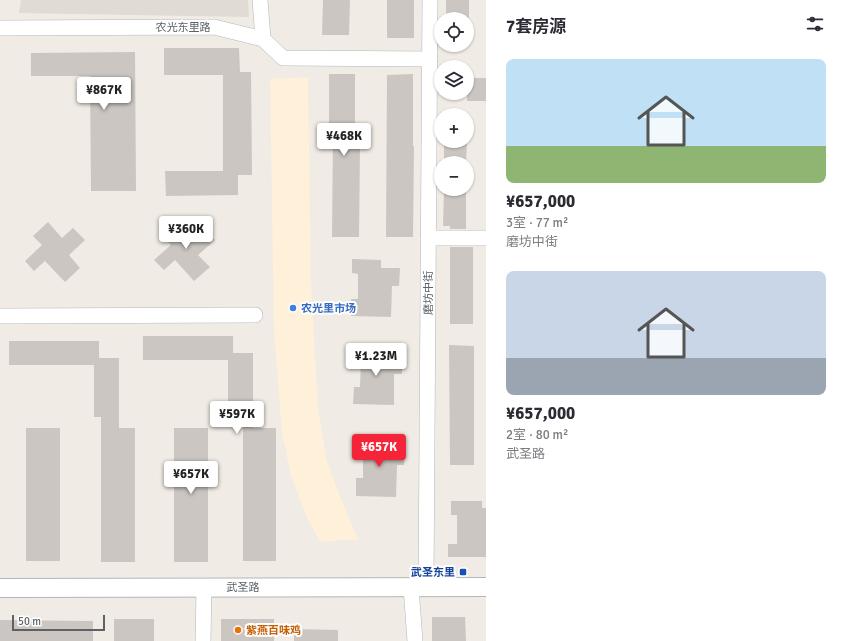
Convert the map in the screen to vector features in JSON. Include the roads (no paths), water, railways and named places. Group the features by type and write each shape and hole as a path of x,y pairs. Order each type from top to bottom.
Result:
{"street":[{"path":"260,0 263,39"},
{"name":"磨坊中街","path":"415,641 419,587 428,238 430,0"},
{"name":"农光东里路","path":"0,28 214,27 263,39 283,58 430,59"},
{"path":"428,238 486,238"},
{"path":"0,316 255,315"},
{"name":"武圣路","path":"0,588 486,587"},
{"path":"204,588 204,641"}],"place":[{"name":"农光里市场","path":"293,308"},
{"name":"武圣东里","path":"463,572"},
{"name":"紫燕百味鸡","path":"238,630"}]}
